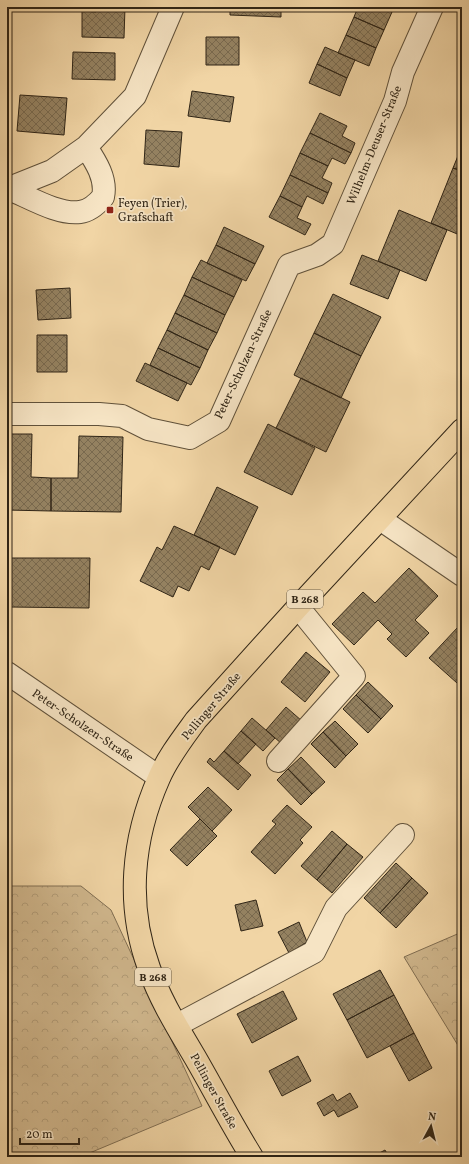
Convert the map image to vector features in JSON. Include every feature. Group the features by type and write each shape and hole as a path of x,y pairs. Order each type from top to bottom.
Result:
{"main road":[{"name":"Pellinger Straße","path":"252,1157 177,1025 149,968 135,908 134,872 136,852 143,823 159,777 196,720 298,607 462,430"}],"street":[{"path":"8,189 52,171 86,147 135,96 173,7"},
{"name":"Wilhelm-Deuser-Straße","path":"317,255 333,244 394,101 403,72 432,7"},
{"path":"8,189 50,207 69,212 81,212 91,208 103,197 105,185 96,162 86,147"},
{"name":"Peter-Scholzen-Straße","path":"7,414 99,414 122,416 148,429 190,438 219,421 289,265 317,255"},
{"path":"380,519 462,575"},
{"path":"278,761 354,676 298,607"},
{"name":"Peter-Scholzen-Straße","path":"7,673 159,777"},
{"path":"177,1025 314,952 336,908 403,835"}],"green space":[{"path":"7,886 81,886 111,910 202,1106 80,1157 7,1157"},
{"path":"462,932 462,1052 404,957"}],"building":[{"path":"97,7 125,7 124,38 82,37 82,11 96,12"},
{"path":"230,7 281,7 281,17 230,15"},
{"path":"358,7 381,7 392,12 384,30 354,17"},
{"path":"381,7 394,7 392,12"},
{"path":"354,17 384,30 376,48 346,35"},
{"path":"346,35 376,48 369,66 338,53"},
{"path":"206,37 239,37 239,65 206,65"},
{"path":"325,47 355,60 347,78 317,64"},
{"path":"73,52 115,53 115,80 72,79"},
{"path":"317,64 347,78 340,96 309,83"},
{"path":"192,91 234,97 230,122 188,116"},
{"path":"20,95 67,98 64,135 17,131"},
{"path":"320,113 347,126 342,136 355,143 351,153 310,133"},
{"path":"146,130 182,132 179,167 144,164"},
{"path":"310,133 351,153 345,164 332,158 328,166 300,153"},
{"path":"462,146 462,171 453,168"},
{"path":"300,153 328,166 322,178 332,183 328,193 290,175"},
{"path":"453,168 462,171 462,236 431,223"},
{"path":"290,175 328,193 323,204 307,196 302,207 280,196"},
{"path":"280,196 302,207 297,218 311,224 305,235 269,217"},
{"path":"399,210 447,230 426,281 378,261"},
{"path":"224,227 264,246 255,264 216,245"},
{"path":"216,245 255,264 246,281 207,263"},
{"path":"362,255 400,270 388,299 350,284"},
{"path":"201,260 242,280 234,297 192,277"},
{"path":"192,277 234,297 225,315 184,295"},
{"path":"70,288 71,318 38,320 36,290"},
{"path":"333,294 381,317 361,356 314,333"},
{"path":"184,295 225,315 217,333 175,313"},
{"path":"175,313 217,333 208,350 167,330"},
{"path":"167,330 208,350 200,368 158,348"},
{"path":"314,333 361,356 341,398 294,375"},
{"path":"37,335 67,335 67,372 37,372"},
{"path":"158,348 200,368 191,385 150,365"},
{"path":"145,363 187,383 178,401 136,381"},
{"path":"301,378 350,402 326,452 276,428"},
{"path":"268,424 315,448 292,495 244,472"},
{"path":"7,434 32,434 31,477 51,478 51,511 7,510"},
{"path":"79,436 123,437 121,512 51,511 51,478 78,478"},
{"path":"217,487 258,507 235,555 194,535"},
{"path":"7,510 10,510 10,542 7,542"},
{"path":"174,526 220,547 209,570 201,566 189,591 178,586 173,597 140,581 157,547 162,550"},
{"path":"10,558 90,558 89,608 10,607"},
{"path":"409,568 438,596 415,620 429,633 406,657 387,639 392,634 378,620 354,645 332,624 363,592 375,603"},
{"path":"458,627 462,631 462,677 457,683 429,658"},
{"path":"306,652 330,672 305,702 281,682"},
{"path":"368,682 393,706 381,719 356,695"},
{"path":"356,695 381,719 368,733 343,709"},
{"path":"286,707 302,721 282,744 266,730"},
{"path":"252,718 275,738 263,751 241,731"},
{"path":"335,721 358,744 346,756 323,732"},
{"path":"241,731 256,744 238,764 224,751"},
{"path":"323,732 346,756 335,768 311,744"},
{"path":"224,751 251,775 238,790 207,762 210,758 214,762"},
{"path":"301,757 325,782 312,794 288,769"},
{"path":"288,769 312,794 301,805 277,780"},
{"path":"208,787 232,810 212,831 188,807"},
{"path":"287,805 312,827 300,840 303,843 275,874 251,852 276,824 272,821"},
{"path":"200,819 217,836 187,866 170,850"},
{"path":"332,831 347,844 317,880 301,866"},
{"path":"347,844 363,857 332,893 317,880"},
{"path":"396,863 412,878 380,913 364,898"},
{"path":"412,878 428,893 396,928 380,913"},
{"path":"256,900 263,926 241,931 235,905"},
{"path":"299,922 307,942 289,953 278,932"},
{"path":"380,970 394,995 347,1020 333,994"},
{"path":"283,991 297,1019 252,1043 237,1014"},
{"path":"394,995 414,1033 367,1058 347,1020"},
{"path":"414,1033 432,1068 409,1081 390,1046"},
{"path":"298,1056 311,1081 282,1096 269,1071"},
{"path":"350,1093 358,1107 338,1117 334,1110 324,1116 317,1103 333,1094 337,1101"},
{"path":"385,1150 389,1157 372,1157"}],"place":[{"name":"Feyen (Trier), Grafschaft","path":"110,210"}]}
